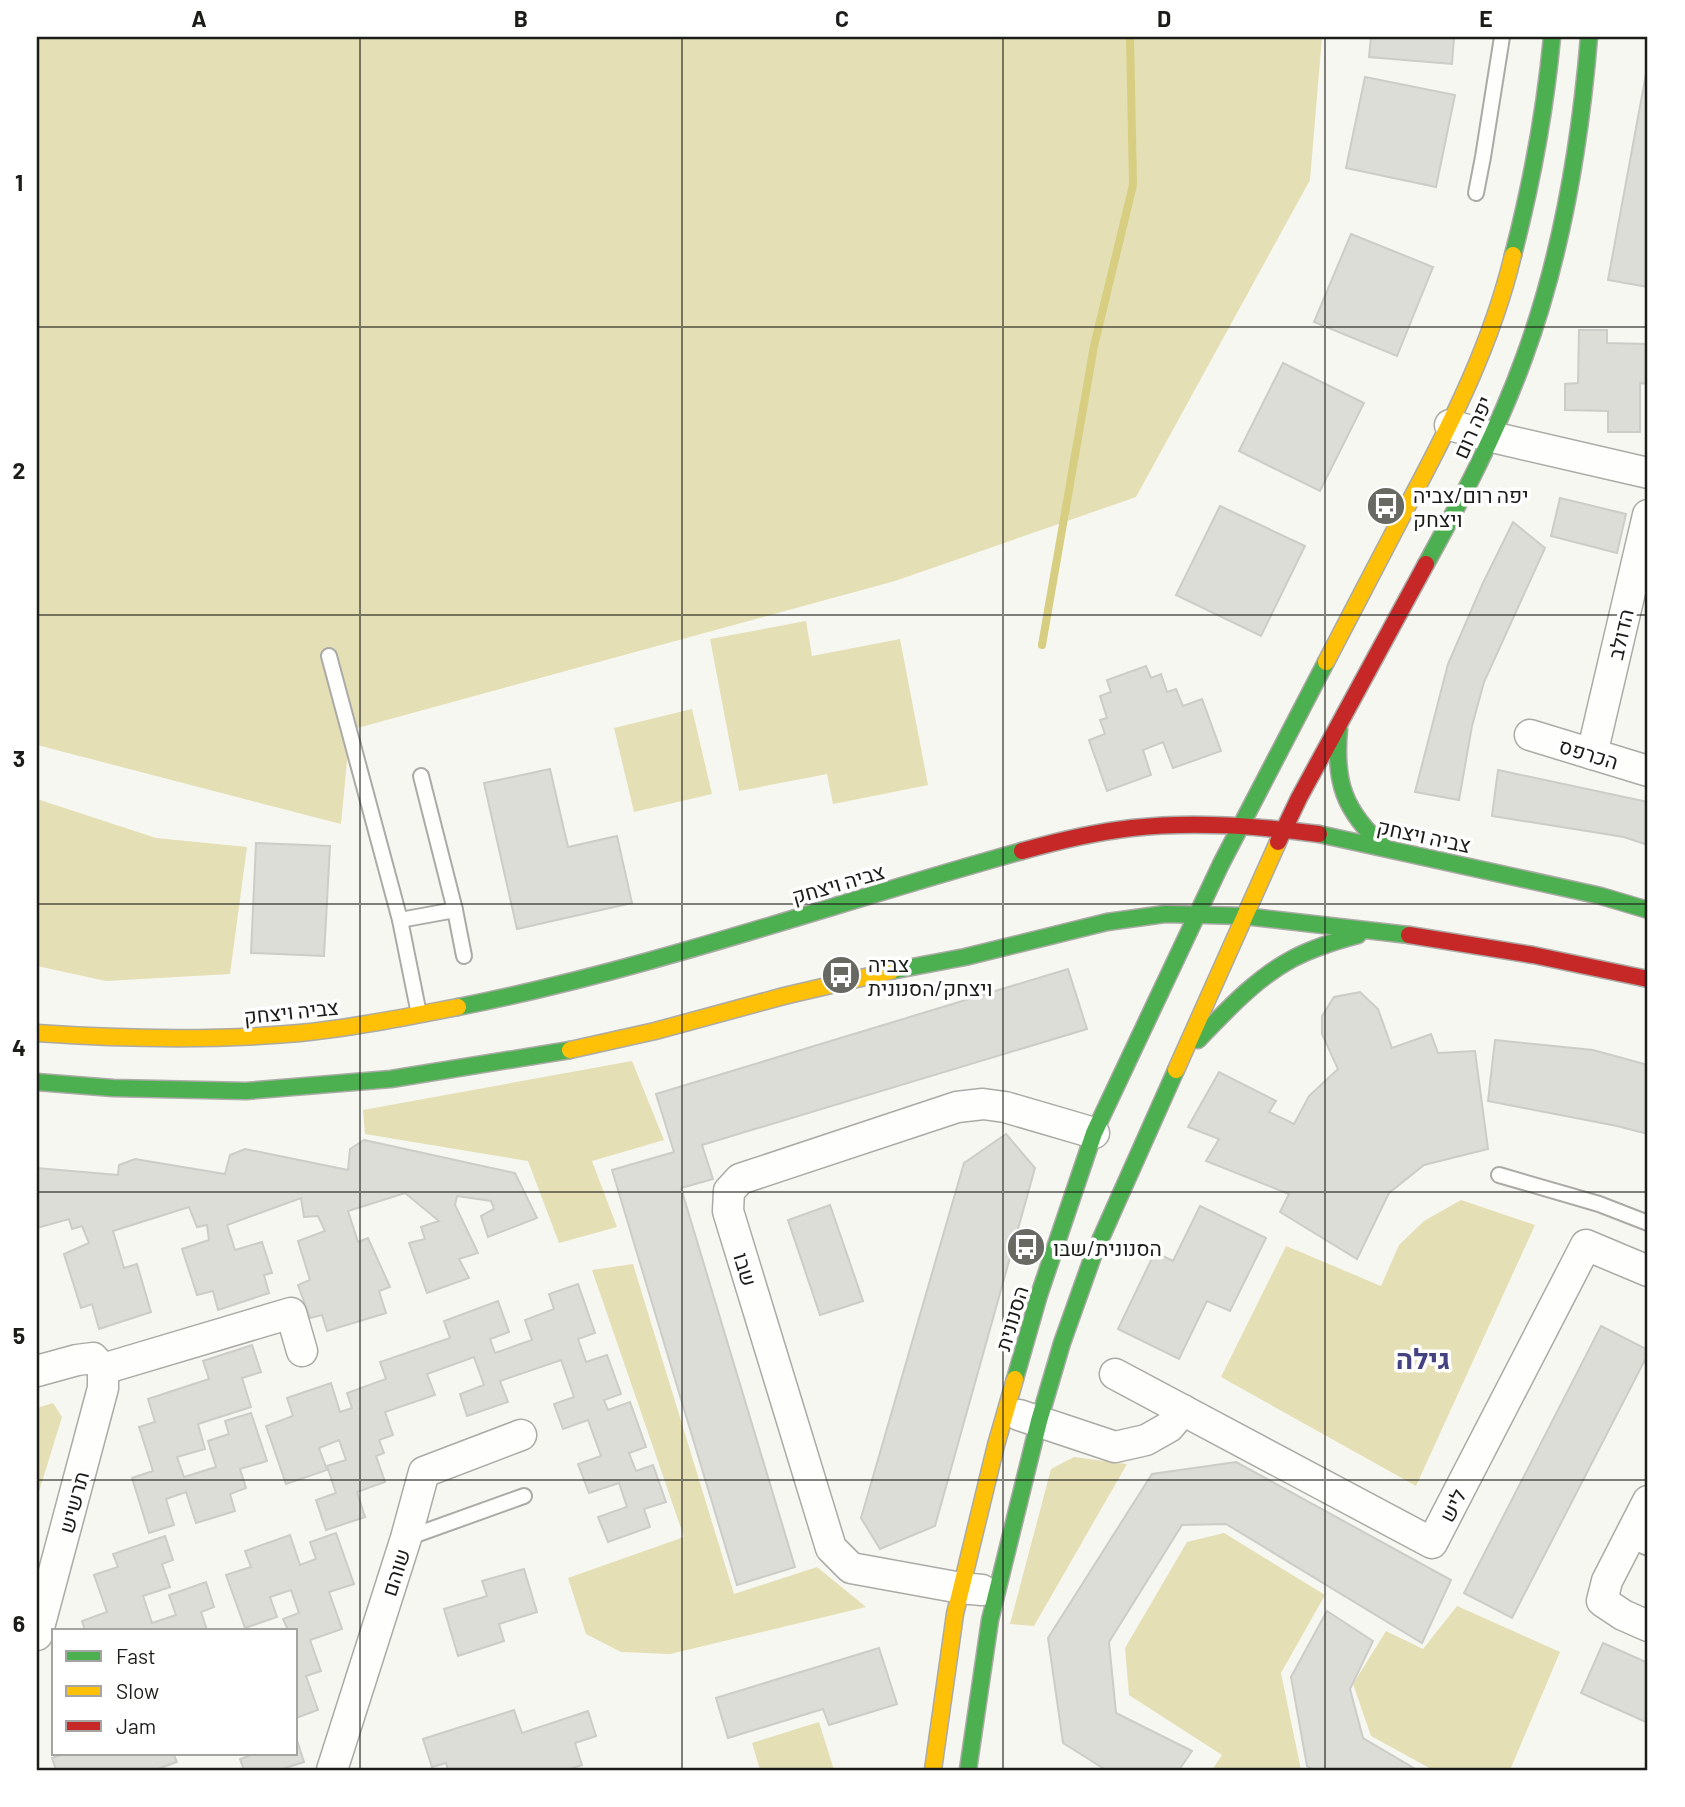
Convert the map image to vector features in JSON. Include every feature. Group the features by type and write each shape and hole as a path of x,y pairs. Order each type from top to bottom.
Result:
{"street":[{"name":"יפה רום","path":"1240,826 1450,425 1473,375 1497,312 1529,192 1547,93 1552,37"},
{"name":"יפה רום","path":"1244,916 1299,798 1441,538 1492,437 1524,359 1540,312 1574,172 1589,37"},
{"path":"1450,425 1648,473"},
{"name":"הדולב","path":"1592,754 1648,515"},
{"path":"1339,725 1337,757 1343,796 1360,825 1384,847"},
{"name":"הכרפס","path":"1530,735 1648,771"},
{"name":"צביה ויצחק","path":"37,1033 105,1038 208,1039 302,1033 419,1015 637,964 1054,843 1149,826 1284,829 1384,847 1601,896 1648,910"},
{"name":"הסנונית","path":"933,1770 955,1614 1005,1412 1039,1295 1094,1133 1240,826"},
{"path":"37,1082 113,1088 246,1091 391,1079 576,1049 880,974 965,957 1107,922 1165,914 1244,916 1411,935 1533,955 1648,979"},
{"path":"968,1770 996,1591 1039,1421 1062,1343 1093,1256 1244,916"},
{"path":"1180,1060 1218,1019 1271,972 1317,947 1372,931"},
{"name":"שבו","path":"996,1591 961,1588 851,1568 831,1548 728,1210 729,1191 740,1179 957,1107 983,1104 1005,1107 1094,1133"},
{"name":"ליש","path":"1115,1374 1432,1543 1586,1245 1648,1271"},
{"path":"37,1371 93,1358 103,1369 291,1313 302,1351"},
{"name":"תרשיש","path":"37,1635 103,1388 103,1369"},
{"path":"1005,1412 1115,1447 1146,1440 1169,1427 1183,1410"},
{"name":"שוהם","path":"332,1770 406,1538 424,1472 521,1435"},
{"path":"1648,1501 1638,1544 1607,1581 1602,1601 1623,1615 1648,1626"}],"lane":[{"path":"1476,193 1502,37"},
{"path":"329,656 400,920 419,1015"},
{"path":"421,776 464,956"},
{"path":"400,920 455,910"},
{"path":"1499,1175 1599,1204 1648,1223"},
{"path":"406,1538 524,1496"}],"shaded area":[{"path":"37,37 1322,37 1310,180 1136,497 895,581 350,730 341,824 37,745"},
{"path":"806,621 812,656 900,639 928,785 833,804 827,774 739,791 710,639"},
{"path":"692,709 712,794 634,812 614,728"},
{"path":"37,799 156,838 247,847 230,974 106,981 37,966"},
{"path":"632,1061 664,1140 592,1161 617,1227 559,1243 528,1161 365,1134 363,1110"},
{"path":"1461,1200 1535,1225 1416,1486 1221,1377 1286,1246 1381,1286 1399,1245 1424,1221"},
{"path":"633,1264 734,1594 817,1567 866,1607 670,1654 621,1652 586,1634 568,1578 684,1537 592,1270"},
{"path":"53,1403 62,1417 37,1498 37,1408"},
{"path":"1074,1457 1127,1464 1034,1626 1010,1624 1051,1469"},
{"path":"1224,1533 1325,1595 1281,1673 1301,1770 1212,1770 1222,1755 1129,1695 1125,1648 1187,1542"},
{"path":"1457,1606 1560,1652 1510,1770 1433,1770 1371,1736 1353,1684 1386,1631 1423,1649"},
{"path":"819,1722 834,1770 760,1770 752,1743"}],"building":[{"path":"1371,37 1454,37 1452,64 1369,57"},
{"path":"1648,63 1648,287 1608,280"},
{"path":"1365,77 1455,95 1436,187 1346,168"},
{"path":"1351,234 1433,267 1397,356 1314,322"},
{"path":"1579,330 1607,330 1607,343 1648,344 1648,384 1640,383 1640,432 1608,432 1608,411 1565,410 1565,384 1578,383"},
{"path":"1283,363 1364,403 1320,491 1239,451"},
{"path":"1560,498 1626,514 1617,553 1551,536"},
{"path":"1220,506 1305,546 1261,636 1176,595"},
{"path":"1513,522 1545,548 1484,682 1472,726 1459,800 1415,792 1448,664"},
{"path":"1146,666 1151,678 1161,674 1167,692 1176,689 1183,706 1202,699 1221,751 1173,768 1163,742 1143,750 1151,775 1107,791 1089,740 1105,734 1100,720 1107,718 1100,696 1111,692 1107,680"},
{"path":"550,769 568,847 617,836 632,903 517,929 484,783"},
{"path":"1498,770 1648,802 1648,845 1624,837 1492,816"},
{"path":"256,843 330,846 324,956 251,953"},
{"path":"1068,969 1087,1029 702,1145 713,1179 681,1188 795,1567 737,1585 612,1170 674,1152 656,1094"},
{"path":"1360,992 1378,1009 1392,1048 1431,1034 1438,1053 1475,1051 1488,1149 1424,1165 1389,1193 1357,1259 1280,1212 1289,1194 1206,1161 1219,1139 1188,1127 1219,1072 1276,1101 1269,1112 1294,1124 1309,1096 1338,1069 1322,1034 1322,1016 1334,997"},
{"path":"1495,1040 1593,1050 1648,1065 1648,1134 1488,1101"},
{"path":"1006,1134 1035,1168 935,1526 880,1549 861,1518 964,1163"},
{"path":"364,1140 515,1173 537,1218 488,1237 481,1216 494,1209 491,1201 457,1196 455,1205 478,1253 459,1259 469,1278 427,1293 409,1243 425,1239 421,1227 439,1221 405,1193 348,1211 358,1242 368,1238 390,1287 379,1291 386,1313 327,1331 322,1315 310,1318 298,1285 310,1280 298,1241 325,1231 318,1216 304,1217 301,1198 227,1225 235,1250 262,1242 272,1273 264,1275 269,1293 218,1310 213,1291 197,1295 182,1249 209,1240 207,1225 197,1227 189,1207 113,1231 124,1268 137,1264 151,1312 99,1329 92,1304 81,1308 64,1254 89,1243 82,1226 72,1229 69,1219 37,1228 37,1168 118,1175 119,1165 135,1159 225,1174 230,1155 245,1149 348,1170 350,1149"},
{"path":"830,1205 863,1301 820,1315 788,1220"},
{"path":"1200,1206 1266,1238 1230,1311 1207,1301 1179,1359 1118,1329 1155,1252 1173,1261"},
{"path":"578,1284 595,1333 578,1339 586,1362 607,1355 621,1394 604,1400 608,1410 630,1402 646,1447 629,1453 636,1471 653,1465 666,1502 644,1509 650,1527 608,1542 598,1517 627,1507 619,1483 589,1493 578,1464 601,1456 588,1420 563,1429 554,1404 574,1397 561,1360 500,1381 508,1402 467,1416 460,1394 484,1385 474,1357 427,1374 435,1395 385,1412 393,1435 379,1440 384,1453 376,1456 385,1482 357,1492 365,1517 326,1530 316,1500 336,1493 327,1466 346,1460 339,1440 319,1448 327,1470 286,1484 266,1426 293,1416 287,1398 331,1383 340,1412 352,1408 347,1393 386,1379 380,1362 450,1338 444,1321 498,1301 509,1332 490,1339 495,1353 532,1340 525,1320 554,1309 549,1294"},
{"path":"1601,1326 1648,1350 1648,1354 1512,1618 1464,1593"},
{"path":"252,1345 261,1372 242,1378 251,1407 198,1424 205,1449 177,1457 184,1477 216,1467 208,1441 229,1434 225,1421 251,1413 267,1461 240,1469 246,1488 230,1494 235,1511 196,1523 186,1492 166,1499 174,1525 149,1533 132,1478 153,1471 139,1427 155,1422 148,1399 209,1379 203,1361"},
{"path":"1236,1462 1451,1580 1422,1643 1226,1524 1182,1525 1109,1642 1116,1713 1192,1751 1179,1770 1106,1770 1063,1743 1048,1638 1152,1474"},
{"path":"336,1533 354,1584 329,1592 342,1629 310,1640 321,1671 306,1676 318,1710 298,1717 298,1629 288,1629 283,1619 299,1613 291,1590 270,1597 277,1617 245,1628 226,1575 251,1567 245,1551 290,1535 300,1565 316,1559 310,1542"},
{"path":"165,1536 173,1560 162,1564 170,1587 143,1596 152,1623 176,1615 169,1595 206,1582 214,1607 201,1612 207,1629 85,1629 82,1621 107,1612 94,1575 118,1567 113,1554"},
{"path":"524,1569 537,1612 499,1624 504,1641 458,1656 444,1609 487,1596 482,1581"},
{"path":"1327,1611 1373,1641 1350,1689 1363,1738 1417,1770 1314,1770 1307,1766 1291,1677"},
{"path":"1603,1643 1648,1663 1648,1723 1581,1693"},
{"path":"879,1648 897,1704 829,1725 823,1709 728,1738 716,1698"},
{"path":"514,1710 522,1733 588,1711 596,1736 575,1743 582,1765 567,1770 448,1770 446,1763 432,1767 423,1739"},
{"path":"298,1743 304,1762 279,1770 244,1770 240,1759 251,1755 298,1755"},
{"path":"61,1755 174,1755 177,1762 159,1770 56,1770 52,1758"}],"waterway":[{"path":"1042,645 1094,346 1133,185 1130,37"}],"traffic: fast":[{"path":"1513,255 1537,147 1552,37"},
{"path":"1426,564 1491,437 1514,385 1537,319 1549,280 1567,200 1589,37"},
{"path":"1015,1379 1039,1295 1094,1133 1221,864 1326,662"},
{"path":"1339,729 1338,765 1345,794 1359,821 1384,847"},
{"path":"1319,834 1601,896 1648,910"},
{"path":"458,1007 530,992 671,955 1022,851"},
{"path":"891,971 965,957 1107,922 1165,914 1244,916 1409,935"},
{"path":"1198,1040 1242,996 1279,967 1316,948 1358,935"},
{"path":"37,1082 113,1088 246,1091 391,1079 570,1050"},
{"path":"968,1770 990,1620 1039,1421 1062,1343 1093,1256 1176,1070"}],"traffic: slow":[{"path":"1326,662 1456,412 1494,319 1513,255"},
{"path":"1176,1070 1278,842"},
{"path":"570,1050 891,971"},
{"path":"37,1033 168,1038 267,1036 379,1022 458,1007"},
{"path":"933,1770 955,1614 1015,1379"}],"traffic: jam":[{"path":"1278,842 1299,798 1426,564"},
{"path":"1022,851 1090,834 1155,826 1226,825 1319,834"},
{"path":"1409,935 1533,955 1648,979"}],"place":[{"name":"יפה רום/צביה ויצחק","path":"1386,506"},
{"name":"צביה ויצחק/הסנונית","path":"841,975"},
{"name":"הסנונית/שבו","path":"1026,1247"}],"district":[{"name":"גילה","path":"1423,1358"}]}
